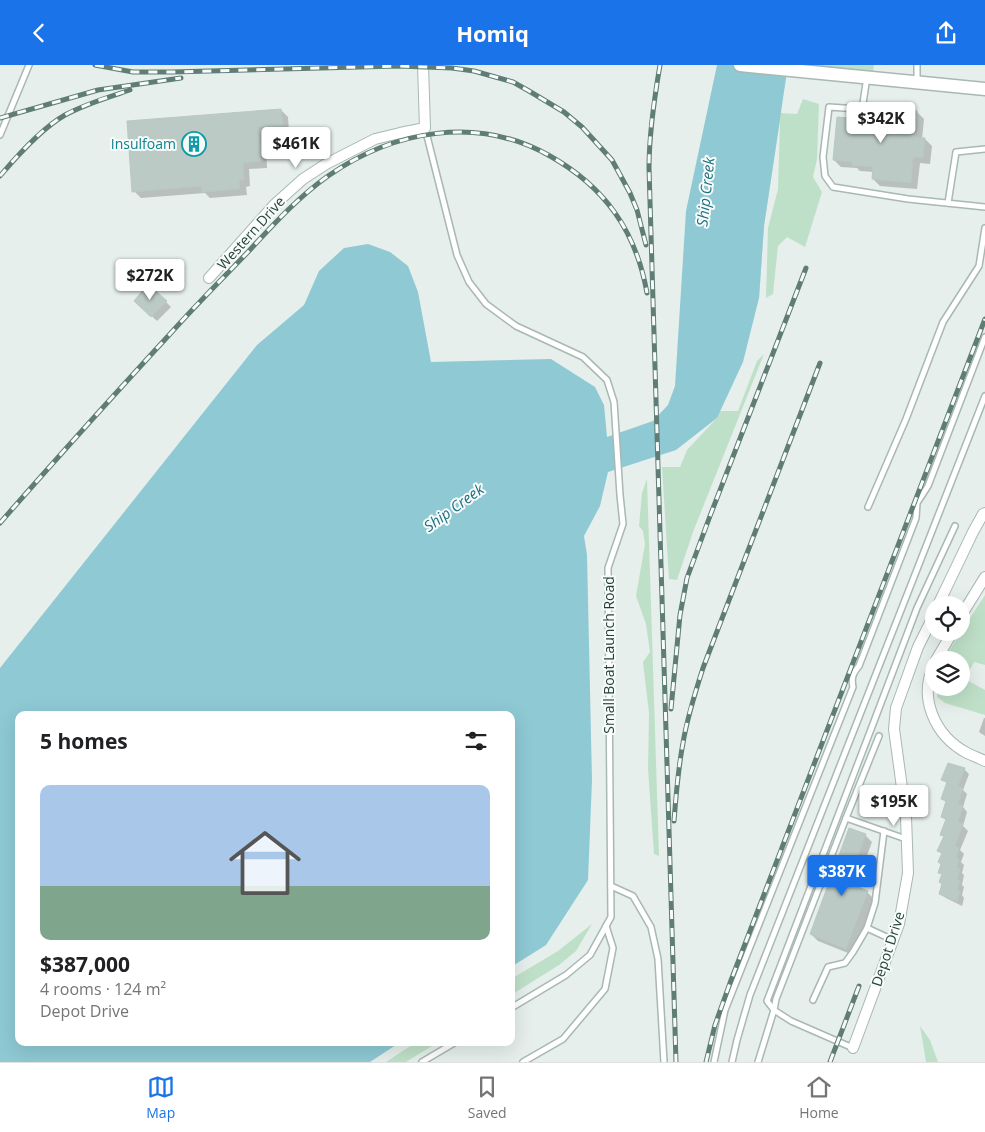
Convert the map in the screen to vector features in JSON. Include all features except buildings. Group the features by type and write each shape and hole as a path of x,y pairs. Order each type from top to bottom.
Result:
{"street":[{"path":"423,65 425,128"},
{"path":"740,65 985,89"},
{"name":"Western Drive","path":"209,278 274,205 304,179 326,164 375,139 425,128"},
{"path":"942,596 973,532 985,513"},
{"path":"970,602 985,577"},
{"name":"Depot Drive","path":"853,1048 899,924 908,873 906,817 894,729 896,708 925,633"},
{"path":"928,696 929,706 936,724 948,739 966,753 985,761"}],"lane":[{"path":"0,135 29,65"},
{"path":"917,65 917,82"},
{"path":"867,77 863,103 859,109 829,107 823,157 825,176 833,187 908,199 985,207"},
{"name":"Small Boat Launch Road","path":"425,128 457,255 469,282 486,304 516,326 582,357 607,380 614,402 623,524 608,568 611,917 590,955 566,975 515,1006"},
{"path":"948,203 956,152 985,149"},
{"path":"868,507 906,419 942,322 979,266 985,228"},
{"path":"714,1062 726,1010 853,687 851,679 859,666 916,519 917,503 928,486 985,337"},
{"path":"732,1062 750,995 985,395"},
{"path":"853,1048 791,1021 766,1001 917,608 955,526"},
{"path":"758,1062 776,999 880,736"},
{"path":"846,818 907,839"},
{"path":"813,1000 828,967 845,963 867,928 875,903 884,831"},
{"path":"611,886 633,896 651,927 658,959 664,1062"},
{"path":"523,1062 563,1039 605,989 613,949 606,926"},
{"path":"867,928 893,940"},
{"path":"422,1062 449,1046"}],"green space":[{"path":"813,65 874,65 873,71"},
{"path":"803,99 819,104 817,159 813,177 822,192 805,247 787,237 778,246 773,294 766,298 768,228 778,189 780,121 764,226 759,298 746,124 781,113 797,114"},
{"path":"764,354 693,532 677,580 669,579 662,467 680,467 687,450 717,418 720,411 738,411 757,361"},
{"path":"647,479 659,856 654,854 648,769 649,713 643,662 650,652 646,624 636,596 645,544 643,531 639,526 642,493"},
{"path":"985,595 985,665 974,662 970,670 970,651 949,651 955,641 970,641 970,618"},
{"path":"970,682 985,690 985,715 945,703 937,697 970,696"},
{"path":"592,924 576,951 559,965 515,992 515,977 558,951"},
{"path":"920,1026 930,1040 938,1062 926,1062"},
{"path":"410,1046 432,1046 406,1062 386,1062"}],"water":[{"name":"Ship Creek","path":"717,65 788,65 764,226 759,298 743,362 717,418 676,450 608,472 600,506 584,536 587,555 592,780 588,880 546,945 515,964 515,711 15,711 15,1046 394,1046 370,1062 0,1062 0,668 257,345 304,305 319,271 344,248 368,244 390,252 408,266 418,292 431,362 551,359 595,387 604,405 607,437 653,421 668,405 675,386 686,211"}],"railway":[{"path":"95,65 133,72 398,66 452,68 474,71 513,82 564,112 582,127 612,160 637,210 646,245"},
{"path":"660,65 652,117 649,168 676,1062"},
{"path":"0,118 98,90 181,78"},
{"path":"0,176 30,143 65,115 81,107 130,90"},
{"path":"0,523 179,324 285,213 328,176 354,160 380,148 408,139 437,133 466,132 494,135 522,143 550,156 570,168 587,182 615,213 635,250 647,293"},
{"path":"671,709 680,615 687,578 806,268"},
{"path":"706,1062 715,1025 730,983 985,319"},
{"path":"674,821 678,772 685,734 700,677 820,363"},
{"path":"830,1062 859,986"}],"place":[{"name":"Insulfoam","path":"194,144"}]}
